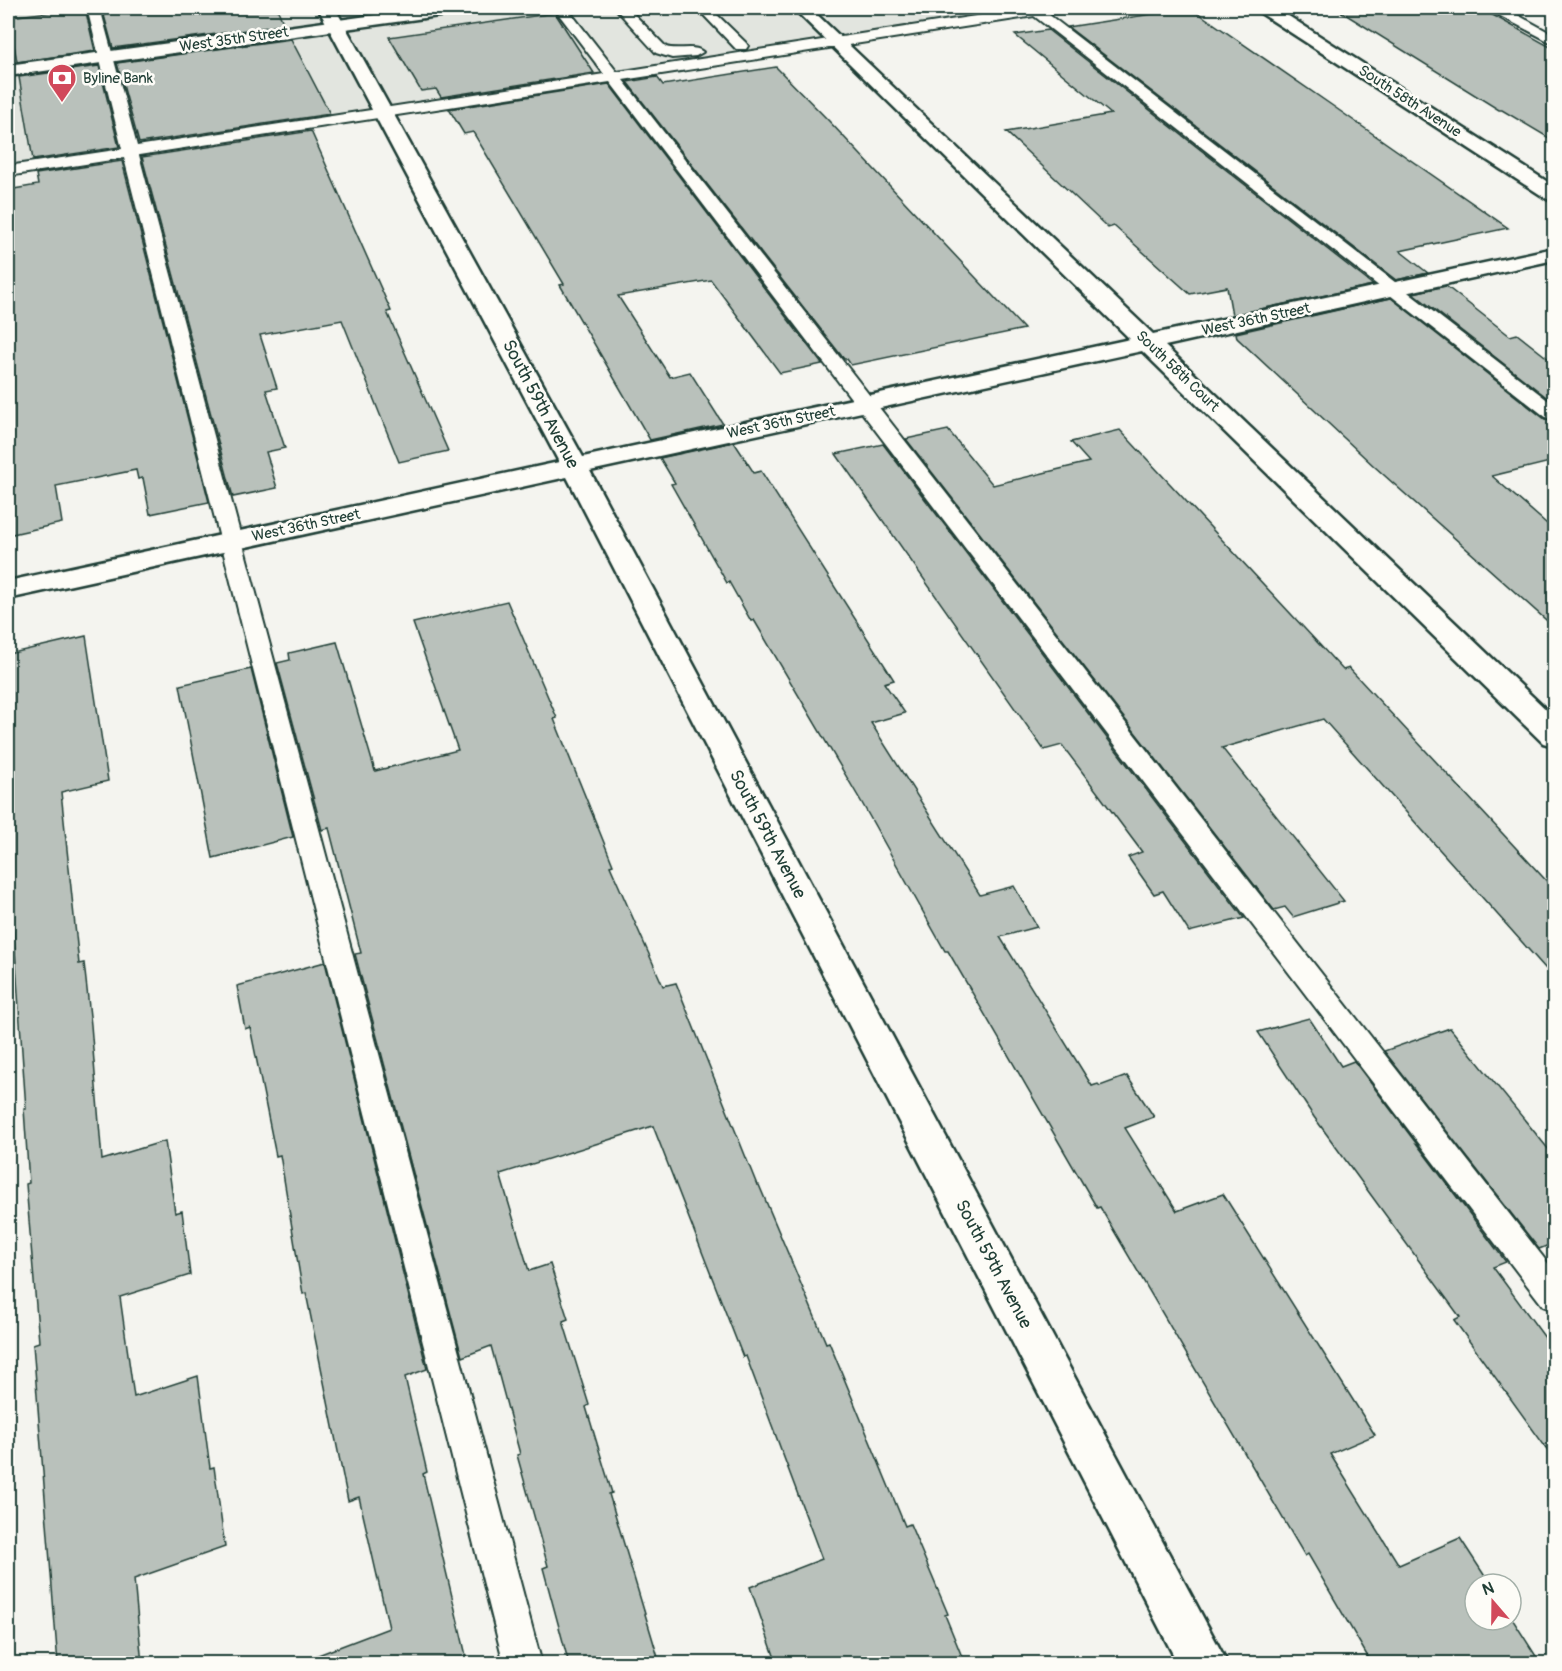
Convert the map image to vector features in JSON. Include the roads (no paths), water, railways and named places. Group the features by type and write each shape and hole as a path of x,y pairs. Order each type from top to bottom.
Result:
{"street":[{"name":"West 35th Street","path":"8,71 105,57 331,16 460,8"},
{"name":"South 58th Court","path":"801,8 1554,735"},
{"name":"South 58th Avenue","path":"1265,8 1554,195"},
{"name":"South 59th Avenue","path":"331,16 575,467 1204,1664"},
{"name":"West 36th Street","path":"8,590 1554,254"}],"lane":[{"path":"93,8 524,1664"},
{"path":"560,8 1554,1295"},
{"path":"621,8 653,45 672,54 741,46 703,8"},
{"path":"8,171 837,42 1034,9 1060,8"},
{"path":"1496,8 1554,40"},
{"path":"1034,9 1554,414"}],"place":[{"name":"Byline Bank","path":"62,104"}]}
